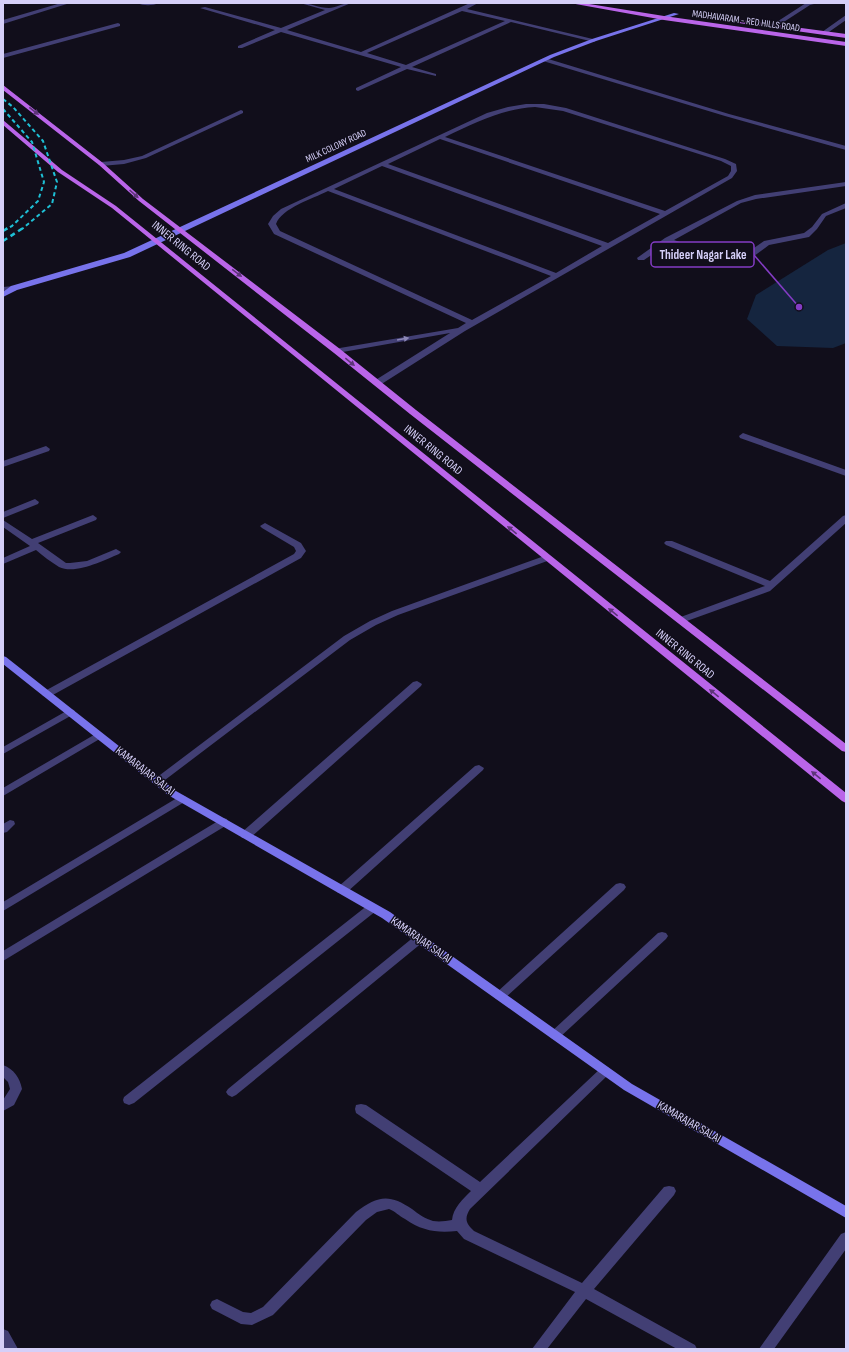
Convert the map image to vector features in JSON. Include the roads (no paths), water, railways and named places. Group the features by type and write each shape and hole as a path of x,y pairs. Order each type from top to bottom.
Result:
{"main road":[{"name":"MADHAVARAM - RED HILLS ROAD","path":"572,3 664,18 846,44"},
{"name":"MADHAVARAM - RED HILLS ROAD","path":"604,3 846,36"},
{"name":"MILK COLONY ROAD","path":"14,288 127,256 179,230 545,60 594,40 676,14"},
{"name":"INNER RING ROAD","path":"3,87 101,164 140,200 337,350 377,383 846,750"},
{"name":"INNER RING ROAD","path":"3,122 60,171 114,207 846,800"},
{"path":"3,294 14,288"},
{"name":"KAMARAJAR SALAI","path":"3,658 157,781 182,799 372,908 419,939 628,1087 846,1213"}],"street":[{"path":"3,22 67,3"},
{"path":"142,3 155,3"},
{"path":"303,3 330,10"},
{"path":"240,48 348,3"},
{"path":"361,54 475,3"},
{"path":"774,26 808,4 815,3"},
{"path":"203,8 434,75"},
{"path":"462,9 594,40"},
{"path":"824,34 846,18"},
{"path":"358,88 511,20"},
{"path":"3,56 118,25"},
{"path":"545,60 720,113 846,148"},
{"path":"377,383 472,323 730,176 734,171 734,165 723,160 564,109 548,106 528,105 508,108 489,114 283,210 275,217 272,224 277,232 472,323"},
{"path":"101,164 124,162 144,157 241,112"},
{"path":"440,137 665,213"},
{"path":"382,164 608,246"},
{"path":"641,258 668,240 730,207 747,200 846,184"},
{"path":"328,189 556,275"},
{"path":"668,240 722,259 736,260 747,257 767,243 806,234 815,228 819,220 824,215 846,205"},
{"name":"MILK COLONY ROAD","path":"3,289 14,288"},
{"path":"337,350 462,329"},
{"path":"743,436 846,473"},
{"path":"3,464 46,449"},
{"path":"3,515 35,502"},
{"path":"3,561 33,545 93,518"},
{"path":"681,620 767,589 846,518"},
{"path":"3,523 57,562 71,567 80,566 116,552"},
{"path":"47,694 298,556 301,551 298,545 265,526"},
{"path":"669,543 771,586"},
{"path":"157,781 347,638 373,623 395,613 547,558"},
{"path":"246,836 417,684"},
{"path":"3,751 70,712"},
{"path":"3,793 99,735"},
{"path":"342,890 479,768"},
{"path":"3,907 182,799"},
{"path":"3,957 223,822"},
{"path":"500,996 620,887"},
{"path":"129,1100 372,908"},
{"path":"555,1035 662,936"},
{"path":"232,1092 419,939"},
{"path":"3,1070 14,1080 16,1089 9,1102 3,1106"},
{"path":"605,1071 465,1205 458,1217 459,1225 469,1234 584,1291 685,1348"},
{"path":"361,1109 481,1190"},
{"path":"539,1349 584,1291 669,1192"},
{"path":"217,1305 241,1318 252,1319 268,1311 361,1216 371,1207 383,1202 394,1205 429,1226 440,1227 459,1225"},
{"path":"766,1349 846,1238"},
{"path":"3,1335 11,1349"}],"water":[{"path":"846,243 846,343 833,348 777,346 747,319 756,295 828,250"}],"railway":[{"path":"3,99 13,107 43,141 57,182 52,204 22,229"},
{"path":"3,109 32,142 44,182 38,201 8,228"},
{"path":"3,231 8,228"},
{"path":"3,241 23,228"}],"place":[{"name":"Thideer Nagar Lake","path":"799,307"}]}
